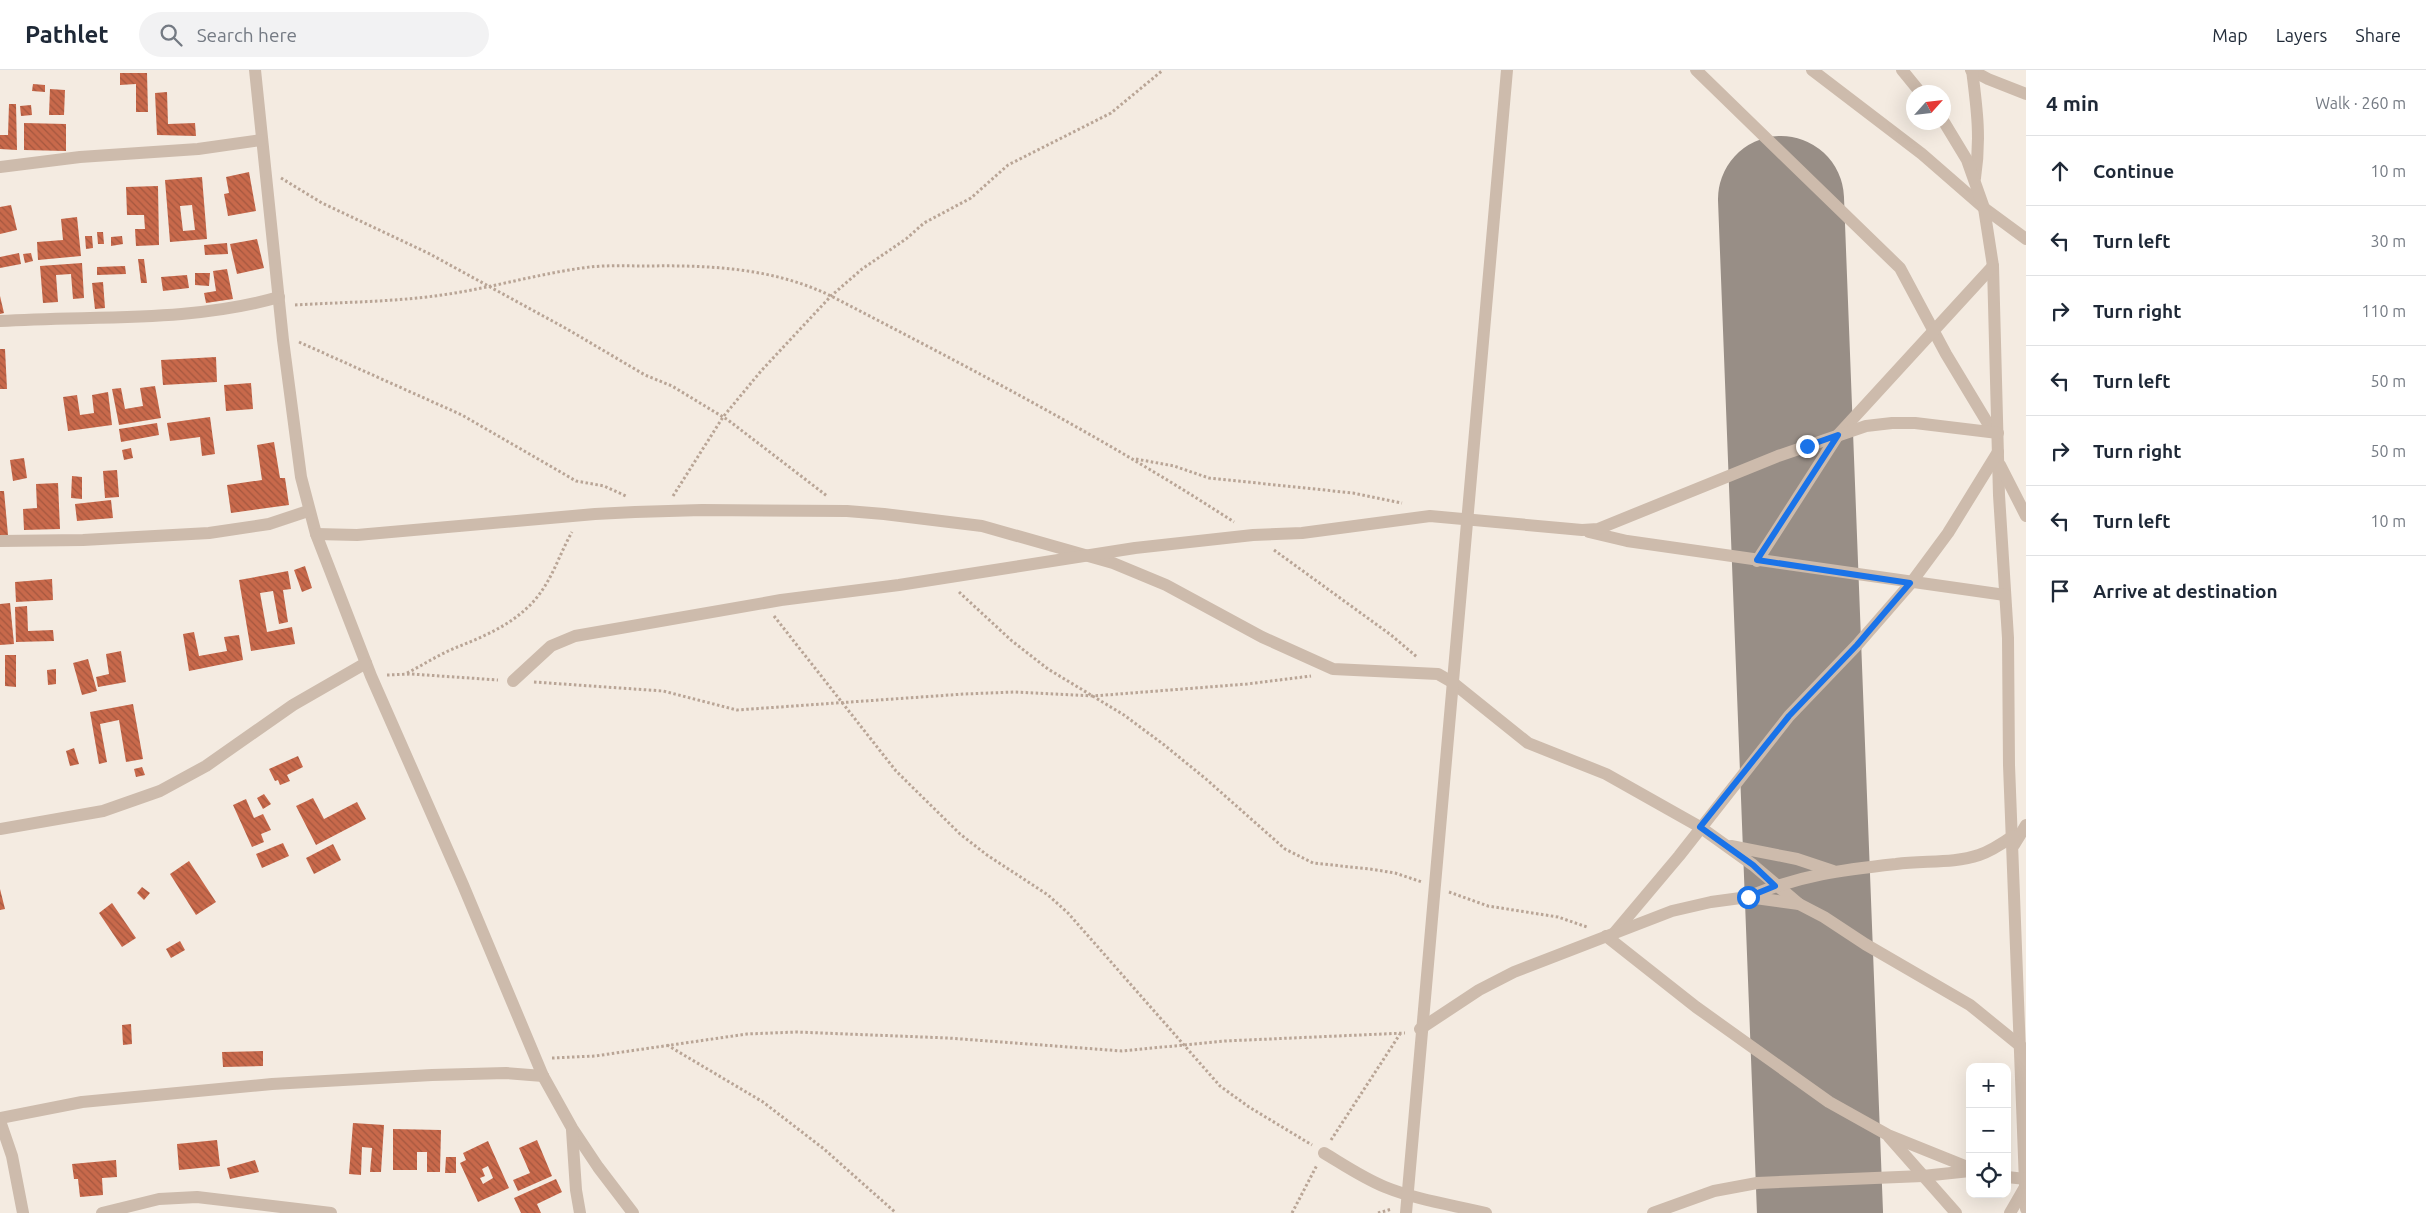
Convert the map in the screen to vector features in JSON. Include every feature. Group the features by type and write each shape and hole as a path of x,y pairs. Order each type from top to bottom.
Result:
{"street":[{"path":"255,70 282,335 301,477 308,511 371,676 459,876 543,1076 572,1128 598,1167 634,1213"},
{"path":"1406,1213 1420,1029 1507,70"},
{"path":"1696,70 1900,268 1933,331 1996,433"},
{"path":"1812,70 1922,154 1984,208 2026,239"},
{"path":"1902,70 1914,85"},
{"path":"1972,70 1979,123 1979,148 1975,180"},
{"path":"1972,70 1988,79 2026,94"},
{"path":"1949,130 1959,145 1975,180 1984,208 1994,266 1996,433 2008,647 2009,765 2023,1048 2026,1209"},
{"path":"0,167 80,157 198,149 261,140"},
{"path":"1757,560 1838,435 1994,266"},
{"path":"0,321 90,319 194,312 245,307 279,301"},
{"path":"1582,530 1598,529 1616,523 1683,493 1866,426 1892,423 1946,426 1996,433"},
{"path":"1998,456 2026,516"},
{"path":"1610,935 1789,716 1857,645 1910,583 1948,534 1998,456"},
{"path":"0,541 83,540 209,533 269,524 308,511"},
{"path":"316,534 357,535 582,515 663,511 847,512 982,526 1113,563 1166,585 1262,637 1333,669 1438,674 1452,682 1528,742 1606,774 1700,827 1728,846 1799,904 1824,917 1865,944 1970,1005 2023,1048"},
{"path":"512,681 540,654 551,646 569,638 707,612 1192,540 1253,534 1302,533 1430,516 1582,530 1627,541 1910,583 2005,595"},
{"path":"0,829 103,811 160,791 206,766 293,705 366,663"},
{"path":"1420,1029 1449,1008 1505,977 1672,911 1711,902 1748,897 1798,878 1833,871 1903,863 1956,860 1980,855 2013,841 2026,825"},
{"path":"1728,846 1798,859 1833,871"},
{"path":"1748,897 1799,904"},
{"path":"1610,935 1800,1083 1888,1135 1966,1167"},
{"path":"22,1213 12,1156 0,1120 82,1102 272,1084 432,1075 506,1073 543,1076"},
{"path":"572,1128 576,1190 580,1213"},
{"path":"1888,1135 1956,1213"},
{"path":"1324,1153 1364,1177 1408,1195 1486,1213"},
{"path":"1653,1213 1714,1191 1757,1183 1923,1176 1966,1170"},
{"path":"2011,1178 2025,1183"},
{"path":"2010,1213 2025,1183"},
{"path":"102,1213 159,1199 197,1197 331,1213"}],"path":[{"path":"663,511 723,417 768,364 831,296 862,269 906,239 924,223 971,198 1008,165 1111,113 1164,70"},
{"path":"264,166 322,203 428,253 568,329 645,375 672,386 723,417 847,512"},
{"path":"279,301 403,300 489,287 592,266 690,266 738,270 786,278 808,284 1006,387 1133,459 1253,534 1391,635 1438,674"},
{"path":"282,335 462,414 576,481 614,490 650,512"},
{"path":"1133,459 1174,466 1209,478 1381,498 1408,505 1430,516"},
{"path":"407,674 455,648 483,637 507,624 532,604 546,584 564,546 582,515"},
{"path":"944,578 1012,641 1048,669 1093,696 1163,744 1206,779 1285,849 1300,858 1313,863 1347,865 1395,873 1488,906 1573,921 1610,935"},
{"path":"764,604 844,702 896,771 960,834 986,855 1048,895 1068,913 1220,1086 1249,1108 1324,1153"},
{"path":"371,676 407,674 512,681 572,682 663,691 737,710 1015,692 1093,696 1247,684 1314,675"},
{"path":"536,1059 595,1056 747,1034 796,1032 948,1038 1122,1051 1225,1041 1400,1034 1420,1029"},
{"path":"1292,1213 1324,1153 1400,1034"},
{"path":"667,1045 763,1102 824,1149 896,1213"}],"building":[{"path":"120,73 147,73 148,112 136,112 136,84 120,85"},
{"path":"33,84 45,85 45,92 32,91"},
{"path":"50,89 65,90 64,115 49,115"},
{"path":"167,92 168,124 195,123 196,136 157,135 155,93"},
{"path":"9,104 16,104 17,150 0,149 0,135 8,135"},
{"path":"31,105 32,115 21,116 20,106"},
{"path":"24,123 66,124 66,151 24,150"},
{"path":"249,172 256,211 228,216 224,194 229,193 226,177"},
{"path":"202,177 207,239 170,242 165,180","holes":["192,205 195,230 183,231 180,206"]},
{"path":"158,186 159,245 136,246 135,229 145,229 144,215 127,215 126,187"},
{"path":"11,205 17,230 0,234 0,207"},
{"path":"77,217 81,256 38,260 37,242 63,240 61,219"},
{"path":"97,232 103,232 104,244 98,244"},
{"path":"85,236 92,236 93,248 86,249"},
{"path":"122,236 123,244 111,246 111,237"},
{"path":"257,239 264,268 237,274 230,244"},
{"path":"227,243 228,254 205,255 204,245"},
{"path":"19,253 21,264 0,268 0,257"},
{"path":"31,253 33,261 25,263 23,254"},
{"path":"138,259 144,259 147,283 141,283"},
{"path":"82,263 84,298 73,299 71,274 56,275 58,302 43,303 40,266"},
{"path":"125,266 126,274 97,275 97,267"},
{"path":"227,269 233,299 206,303 204,293 216,291 213,271"},
{"path":"195,273 210,273 209,286 195,285"},
{"path":"187,275 189,288 163,291 161,277"},
{"path":"103,282 105,308 95,309 92,283"},
{"path":"0,296 4,313 0,314"},
{"path":"0,349 5,349 7,389 0,389"},
{"path":"216,357 217,382 163,385 161,360"},
{"path":"251,383 253,409 226,411 224,385"},
{"path":"155,386 161,418 119,425 112,389 121,388 125,409 143,406 140,388"},
{"path":"108,392 112,425 68,431 63,397 77,395 80,415 94,413 92,395"},
{"path":"210,417 215,454 202,456 200,437 170,441 167,423"},
{"path":"157,423 159,435 121,442 119,429"},
{"path":"274,442 280,478 285,478 289,505 231,513 227,485 262,480 257,445"},
{"path":"131,448 133,458 124,460 122,450"},
{"path":"24,458 27,478 13,481 10,460"},
{"path":"117,470 119,497 105,498 103,471"},
{"path":"72,476 82,477 82,499 71,498"},
{"path":"58,483 60,529 24,530 23,509 37,508 36,484"},
{"path":"0,491 4,491 8,535 0,535"},
{"path":"111,500 113,518 77,521 75,504"},
{"path":"305,566 312,588 302,592 294,570"},
{"path":"288,571 291,589 283,590 288,622 279,624 273,591 260,593 267,632 292,627 295,644 251,651 239,580"},
{"path":"52,579 53,600 16,602 15,582"},
{"path":"10,603 14,644 0,645 0,604"},
{"path":"27,606 28,631 53,630 54,641 16,642 15,607"},
{"path":"194,632 199,656 227,651 224,637 239,635 243,660 189,671 183,634"},
{"path":"121,651 126,682 98,687 96,677 109,674 106,654"},
{"path":"5,655 16,655 16,687 5,686"},
{"path":"88,659 97,691 82,695 73,663"},
{"path":"56,669 56,684 48,685 47,670"},
{"path":"133,704 143,759 126,762 119,720 100,724 107,762 99,764 90,712"},
{"path":"74,748 79,764 70,766 66,751"},
{"path":"298,756 303,767 287,775 290,781 280,785 278,780 275,781 269,769"},
{"path":"142,767 145,775 136,777 134,769"},
{"path":"264,794 271,804 263,809 257,798"},
{"path":"313,798 324,819 357,802 366,819 316,845 296,806"},
{"path":"246,799 254,818 263,814 271,830 261,834 264,842 252,847 233,805"},
{"path":"283,843 289,856 262,868 256,854"},
{"path":"333,844 341,860 314,874 306,858"},
{"path":"189,861 216,902 196,915 170,874"},
{"path":"142,887 150,893 144,900 137,893"},
{"path":"0,889 5,909 0,910"},
{"path":"112,903 136,938 122,947 99,913"},
{"path":"180,941 185,950 171,958 166,949"},
{"path":"131,1024 132,1044 123,1045 122,1025"},
{"path":"263,1051 263,1066 223,1067 222,1052"},
{"path":"353,1123 384,1125 381,1172 370,1172 372,1148 362,1147 361,1175 349,1174"},
{"path":"393,1129 441,1130 440,1172 427,1172 427,1152 417,1152 417,1170 393,1170"},
{"path":"217,1140 220,1166 179,1170 177,1144"},
{"path":"537,1140 552,1176 518,1191 513,1180 530,1173 519,1148"},
{"path":"488,1141 509,1188 478,1202 460,1163 466,1160 463,1153","holes":["488,1166 493,1178 483,1184 480,1178 485,1176 482,1169"]},
{"path":"446,1157 456,1157 456,1173 445,1173"},
{"path":"116,1160 117,1177 102,1178 103,1195 80,1197 78,1179 74,1179 72,1164"},
{"path":"255,1160 259,1172 230,1179 227,1168"},
{"path":"556,1179 562,1192 537,1204 541,1213 521,1213 514,1198"}],"runway":[{"path":"1781,199 1820,1213"}],"route":[{"path":"1748,897 1775,886 1753,865 1700,827 1789,716 1857,645 1910,583 1757,560 1810,475 1838,435 1807,446"}]}
